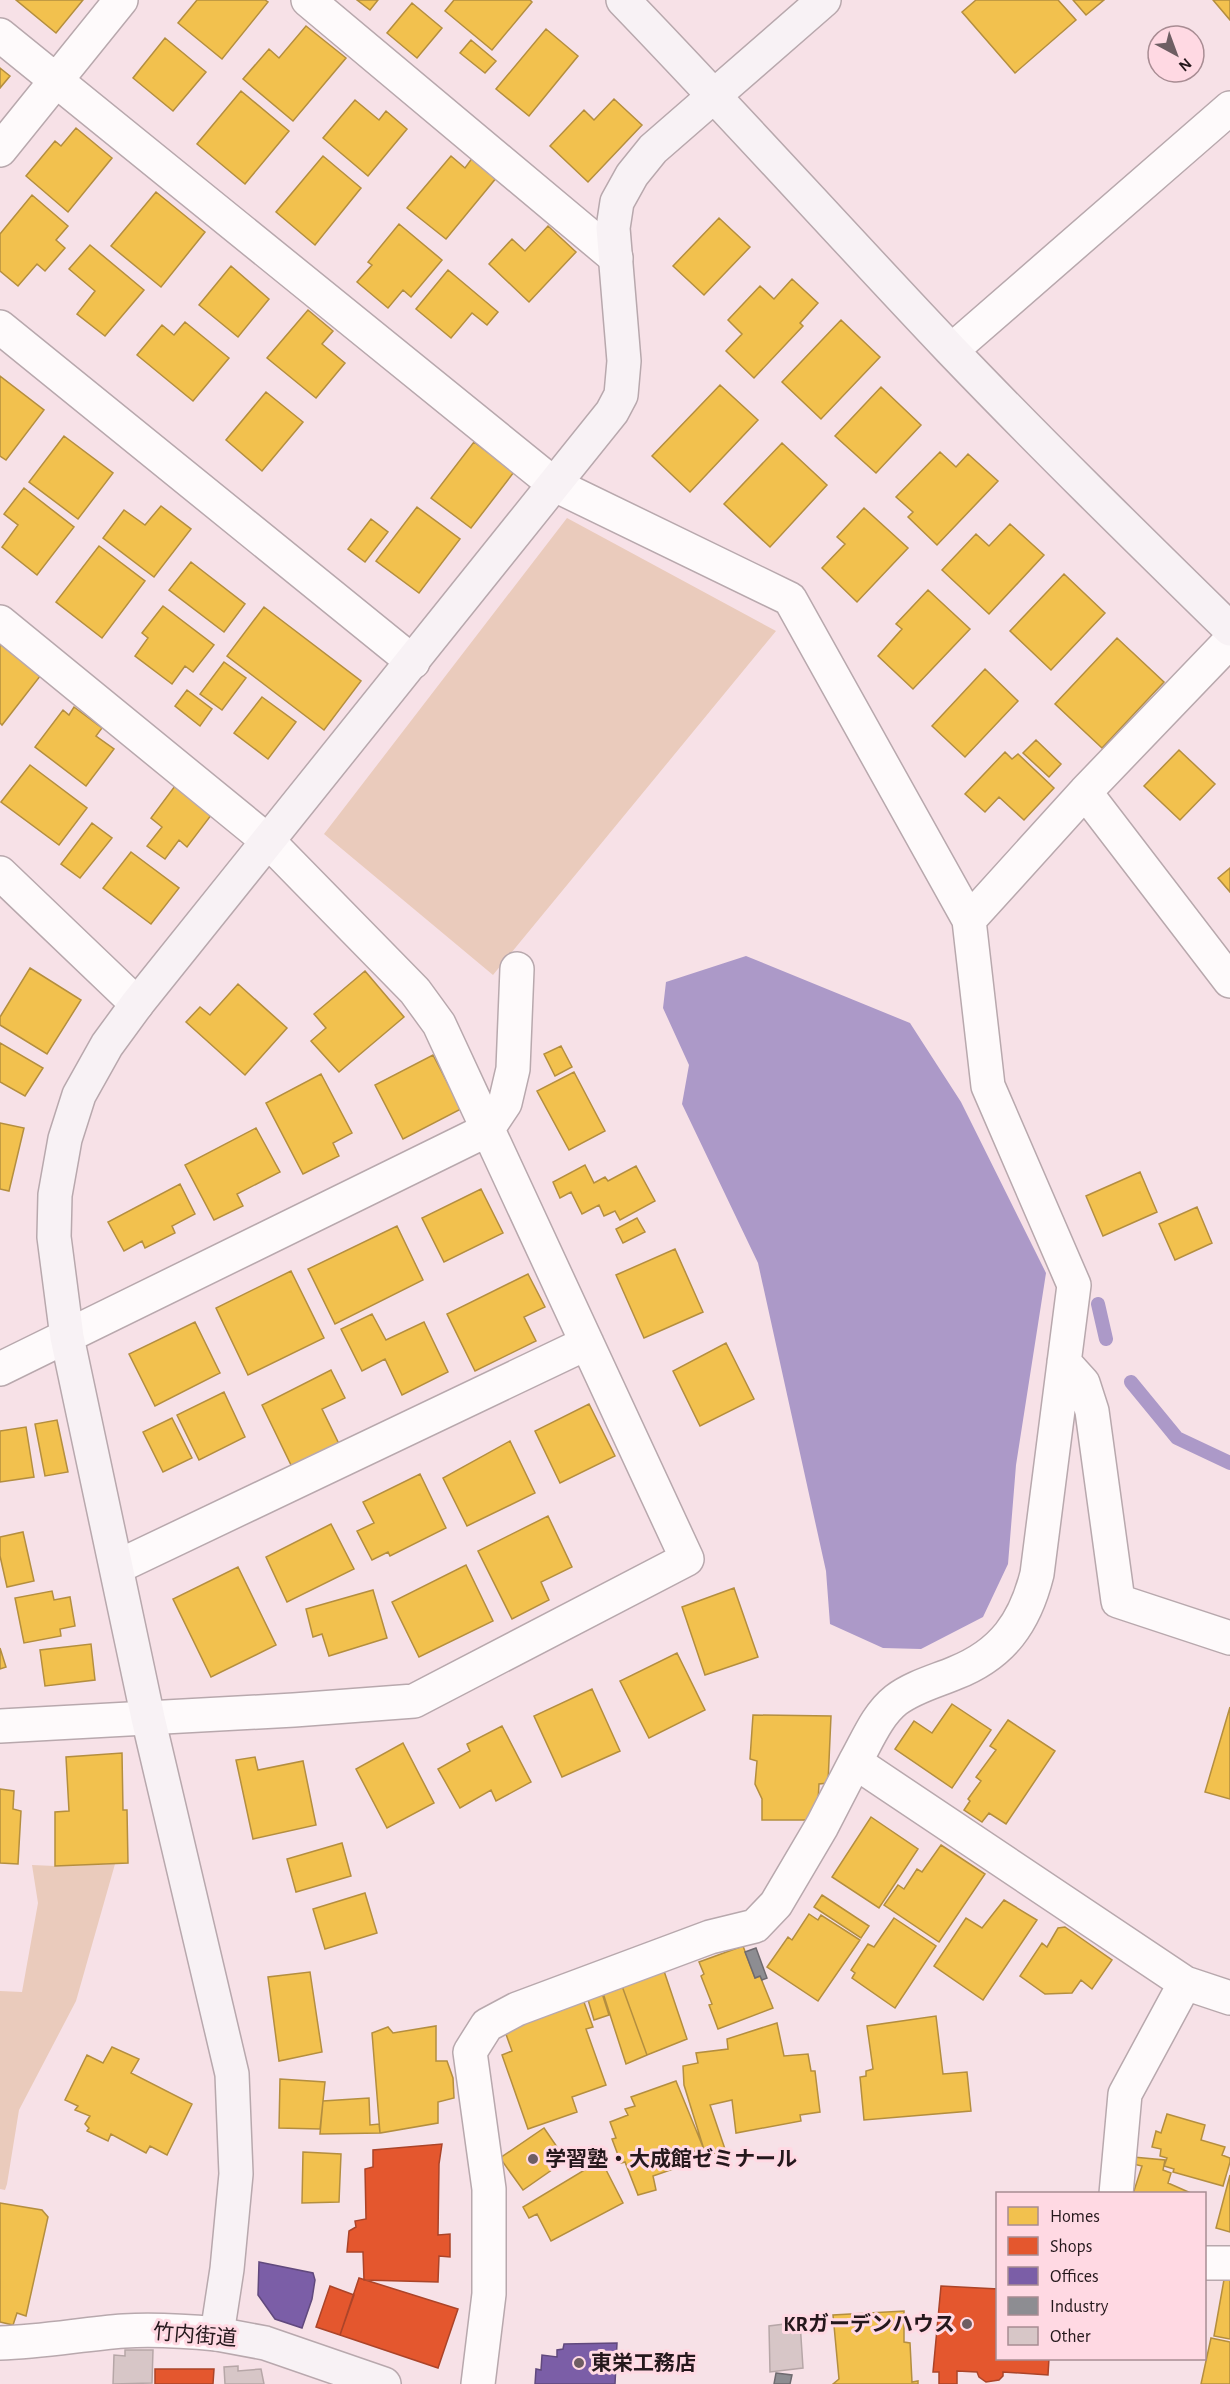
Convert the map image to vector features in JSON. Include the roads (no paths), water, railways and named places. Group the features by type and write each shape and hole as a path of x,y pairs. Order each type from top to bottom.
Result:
{"street":[{"path":"0,150 122,0"},
{"path":"308,0 616,258"},
{"path":"623,0 952,350 1095,497 1230,629"},
{"path":"217,2334 227,2269 236,2174 232,2074 148,1718 67,1337 54,1237 55,1195 64,1140 79,1095 107,1045 137,1004 612,412 621,395 624,361 613,228 617,202 632,175 653,149 824,0"},
{"path":"0,35 555,485 790,599 969,920 988,1086 1074,1286 1038,1574 1025,1613 1014,1631 978,1662 915,1689 896,1700 882,1716 776,1904 755,1926 710,1937 517,2009 487,2025 470,2052 489,2189 489,2294 478,2384"},
{"path":"952,350 1228,112"},
{"path":"0,327 413,662"},
{"path":"0,622 268,842 415,991 439,1024 687,1559 414,1701 0,1726"},
{"path":"969,920 1085,792 1230,642"},
{"path":"1085,792 1230,981"},
{"path":"3,882 137,1004"},
{"path":"0,1369 487,1130 505,1103 513,1069 517,969"},
{"path":"117,1567 587,1343"},
{"path":"1064,1362 1083,1383 1092,1411 1118,1601 1230,1638"},
{"path":"855,1762 1185,1983 1230,1998"},
{"path":"1116,2192 1125,2094 1185,1983"},
{"path":"1206,2264 1230,2263"},
{"name":"竹内街道","path":"0,2343 34,2342 122,2331 173,2329 266,2343 384,2384"}],"waterway":[{"path":"1098,1304 1106,1339"},
{"path":"1131,1382 1177,1438 1230,1463"}],"place":[{"name":"学習塾・大成館ゼミナール","path":"533,2159"},
{"name":"KRガーデンハウス","path":"967,2324"},
{"name":"東栄工務店","path":"579,2363"}]}
